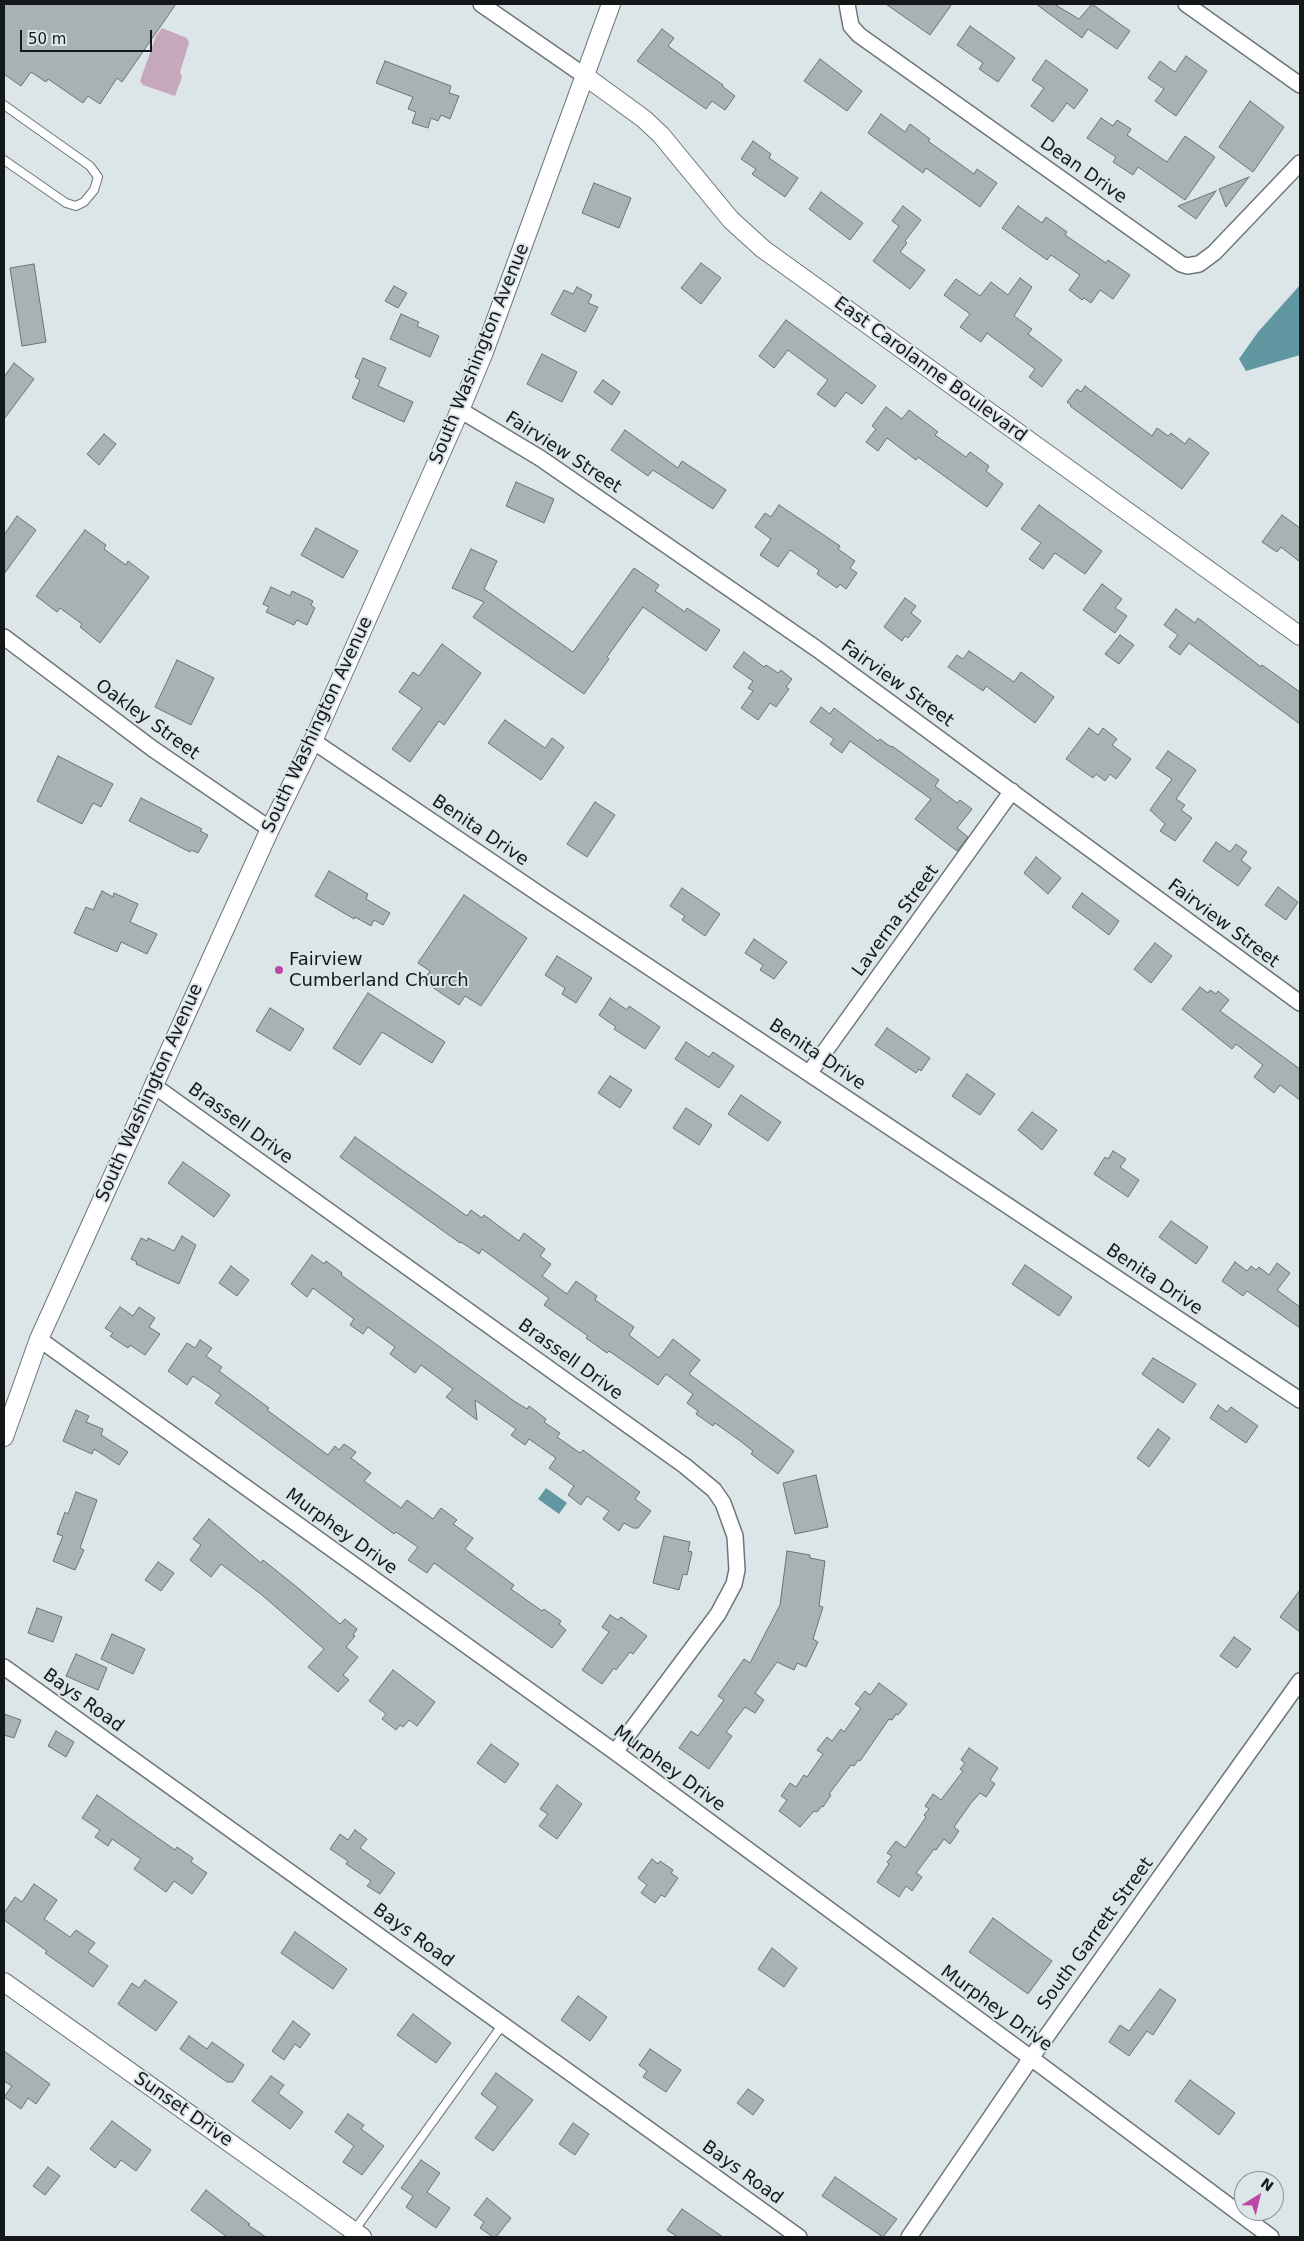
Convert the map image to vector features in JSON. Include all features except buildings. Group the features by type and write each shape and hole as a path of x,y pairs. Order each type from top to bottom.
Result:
{"street":[{"path":"481,4 585,76"},
{"name":"South Washington Avenue","path":"4,1436 39,1339 153,1085 313,741 460,410 484,352 610,4"},
{"name":"Dean Drive","path":"847,4 851,26 859,35 1181,264 1187,266 1200,264 1214,253 1300,163"},
{"path":"1186,4 1300,85"},
{"name":"East Carolanne Boulevard","path":"585,76 644,119 661,135 731,220 763,249 1300,636"},
{"name":"Fairview Street","path":"460,410 540,458 817,649 1012,790 1300,1003"},
{"name":"Oakley Street","path":"4,637 153,749 270,830"},
{"name":"Benita Drive","path":"313,741 545,898 810,1072 1300,1400"},
{"name":"Laverna Street","path":"810,1072 1012,790"},
{"name":"Brassell Drive","path":"153,1085 677,1460 714,1490 723,1503 735,1536 737,1570 734,1584 718,1614 615,1752"},
{"name":"Murphey Drive","path":"39,1339 615,1752 1271,2237"},
{"name":"Bays Road","path":"4,1667 800,2237"},
{"name":"South Garrett Street","path":"909,2237 1031,2058 1300,1681"},
{"name":"Sunset Drive","path":"4,1982 358,2234"}],"lane":[{"path":"4,105 90,166 98,177 94,190 84,202 76,206 66,203 4,160"},
{"path":"358,2234 503,2023"}],"shaded area":[{"path":"162,28 187,38 189,43 180,72 182,77 175,96 143,85 140,81 156,36"}],"water":[{"path":"1300,285 1300,355 1246,371 1239,359 1258,332"},
{"path":"546,1488 567,1503 559,1514 538,1499"}],"place":[{"name":"Fairview Cumberland Church","path":"279,970"}]}
